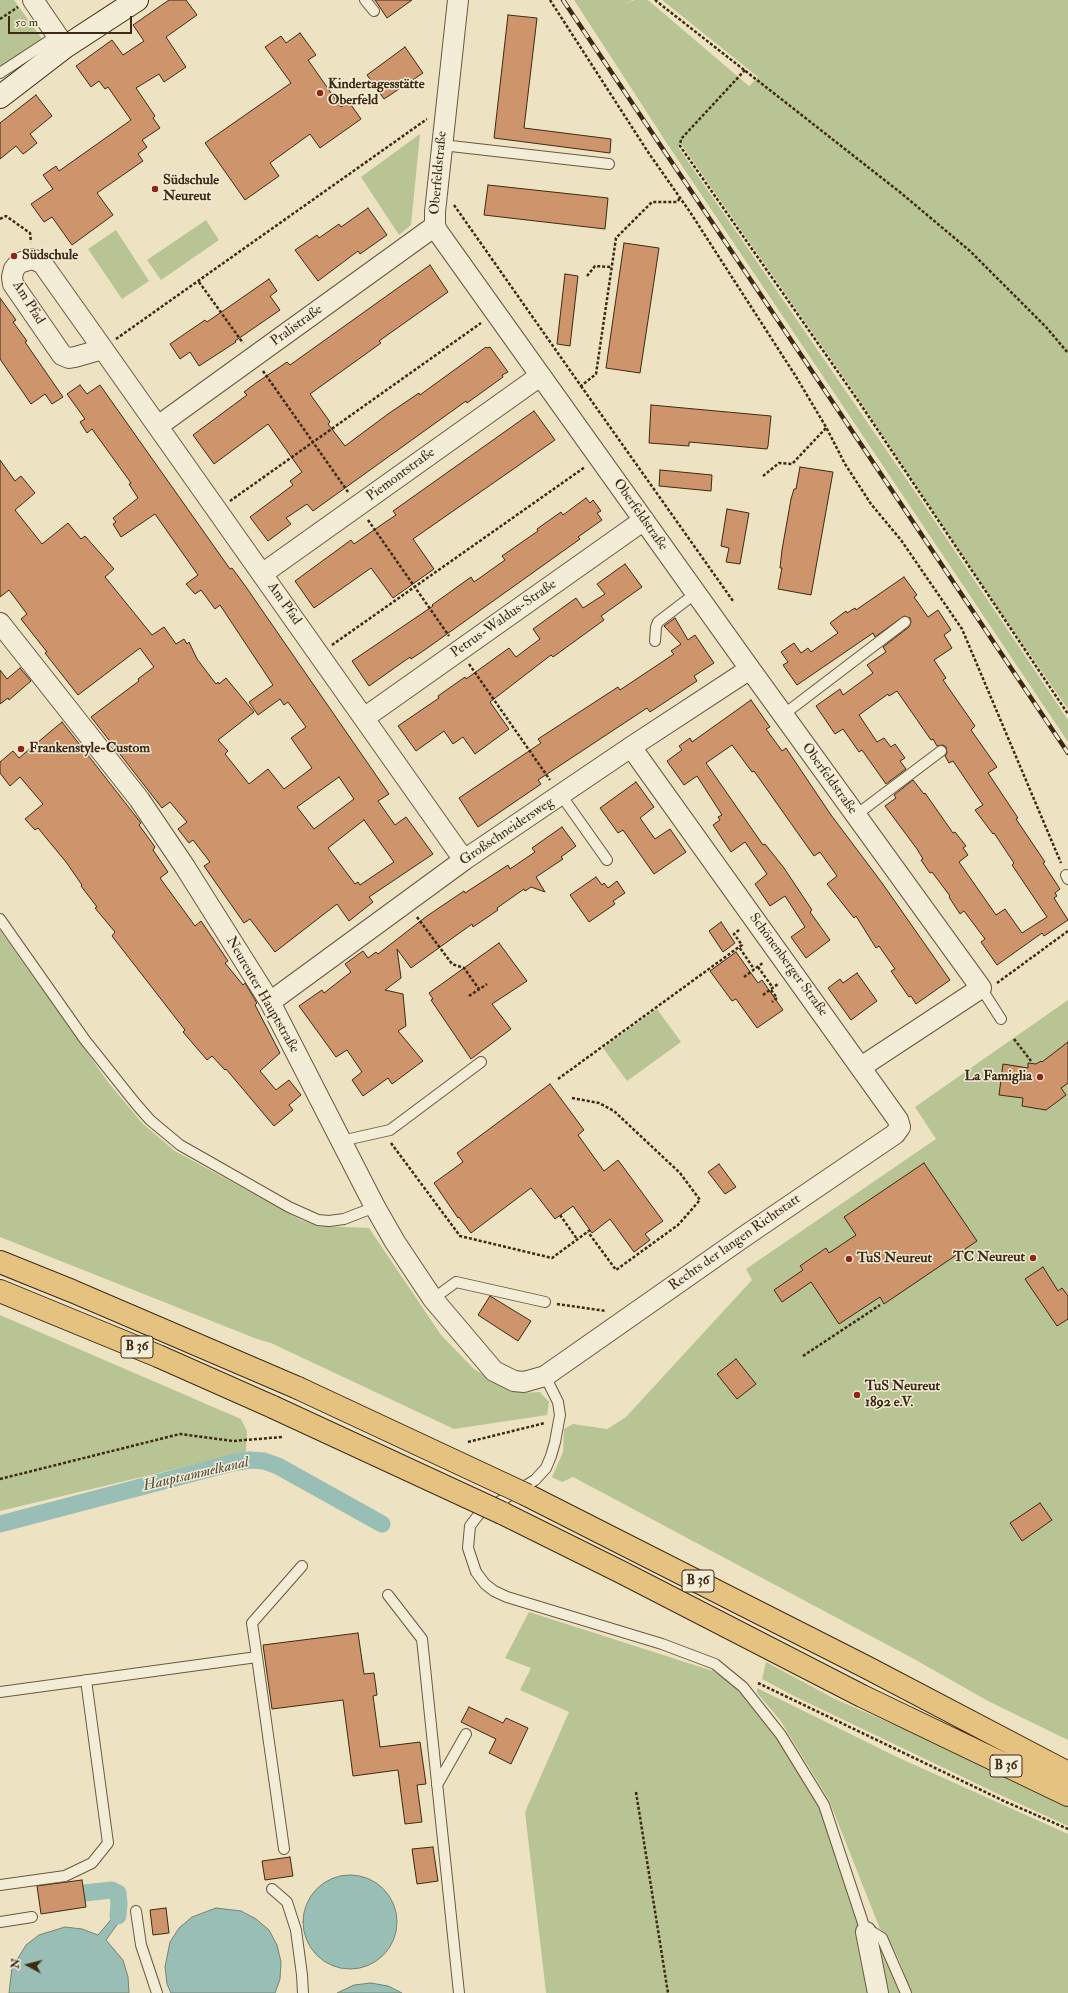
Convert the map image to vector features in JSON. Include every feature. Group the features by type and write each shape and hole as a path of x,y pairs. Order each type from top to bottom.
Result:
{"highway":[{"name":"B 36","path":"0,1262 80,1294 298,1388 527,1495 868,1668 1068,1773"},
{"name":"B 36","path":"0,1291 158,1356 273,1407 502,1513 869,1699 1068,1795"}],"main road":[{"path":"0,98 62,41 137,0"}],"street":[{"name":"Oberfeldstraße","path":"458,0 437,192 435,226 540,376 980,988"},
{"path":"28,2 62,41"},
{"name":"Pralistraße","path":"158,426 435,226"},
{"name":"Am Pfad","path":"103,348 76,357 69,358 62,355 13,284 12,277 14,269 19,263 32,259 42,263 103,348 464,860"},
{"name":"Piemontstraße","path":"262,574 540,376"},
{"name":"Petrus-Waldus-Straße","path":"364,718 644,520"},
{"name":"Neureuter Hauptstraße","path":"0,623 139,799 185,867 270,1002 375,1208 395,1242 433,1299 484,1361 504,1378"},
{"name":"Großschneidersweg","path":"270,1002 464,860 631,747 750,669"},
{"name":"Schönenberger Straße","path":"631,747 861,1067"},
{"path":"861,1067 980,988"},
{"name":"Rechts der langen Richtstatt","path":"504,1378 514,1382 524,1382 545,1376 895,1134 900,1127 898,1120 861,1067"},
{"path":"866,1932 878,1993"}],"lane":[{"path":"365,0 374,11"},
{"path":"0,73 62,41"},
{"path":"442,145 609,164"},
{"path":"655,641 658,622 696,594"},
{"path":"783,715 905,622"},
{"path":"856,815 941,751"},
{"path":"561,795 608,860"},
{"path":"0,919 85,1040 150,1120 180,1145 289,1207 318,1220 329,1221 344,1219 375,1208"},
{"path":"980,988 1000,1019"},
{"path":"341,1141 390,1130 480,1062"},
{"path":"433,1299 456,1282 545,1302"},
{"path":"545,1376 558,1402 559,1420 555,1442 546,1468 535,1480 479,1514 470,1526 468,1548 476,1572 489,1587 507,1597 662,1644 715,1664 743,1687 781,1735 824,1805 866,1932 874,1932 882,1938 906,1993"},
{"path":"284,1849 252,1623 302,1566"},
{"path":"388,1595 422,1639 459,1993"},
{"path":"0,1692 257,1657"},
{"path":"0,1886 65,1876 92,1863 108,1843 86,1680"},
{"path":"437,1785 466,1734"},
{"path":"272,1889 287,1902 296,1930 302,1975 302,1993"},
{"path":"136,1911 141,1945 157,1993"},
{"path":"0,1922 32,1917"}],"path":[{"path":"550,0 795,375 845,464 871,504 901,540 962,629 1067,877"},
{"path":"654,0 745,70 970,251 1046,328 1068,353"},
{"path":"0,20 28,2"},
{"path":"745,70 681,140 680,146 859,402 1068,714"},
{"path":"103,348 199,282 446,106"},
{"path":"437,192 447,193 733,601"},
{"path":"581,386 596,374 616,238 652,202 677,202 680,198"},
{"path":"0,219 6,216 30,233 32,259"},
{"path":"587,276 595,266 611,267"},
{"path":"199,282 254,357 561,795"},
{"path":"217,510 496,312"},
{"path":"763,476 779,463 792,464 826,428"},
{"path":"319,654 599,457"},
{"path":"406,902 452,964 464,968 479,989"},
{"path":"558,1079 742,945 734,934 754,919"},
{"path":"980,988 992,987 1068,931"},
{"path":"739,947 772,989 776,998 772,1002"},
{"path":"744,977 778,952"},
{"path":"469,996 487,984"},
{"path":"1014,1039 1031,1060"},
{"path":"384,1132 460,1236 552,1258 589,1231 616,1270 678,1225 700,1200 680,1172 614,1111 599,1103 572,1098"},
{"path":"560,1215 577,1239"},
{"path":"545,1302 615,1313 621,1322"},
{"path":"803,1356 880,1305"},
{"path":"468,1442 559,1420"},
{"path":"0,1479 180,1434 233,1441 282,1437"},
{"path":"754,1681 999,1798 1068,1829"},
{"path":"636,1792 668,1993"}],"green space":[{"path":"0,0 14,0 42,39 0,66"},
{"path":"574,0 633,0 624,4 635,0 648,0 749,86 758,77 662,0 1068,0 1068,709 995,604 852,389 681,144 678,147 920,499 1068,720 1068,742 668,145"},
{"path":"420,134 411,225 399,235 361,177"},
{"path":"206,220 219,240 161,280 147,260"},
{"path":"116,230 149,281 122,299 88,249"},
{"path":"0,930 108,1082 143,1124 175,1151 301,1220 318,1226 369,1228 441,1335 474,1369 497,1383 522,1393 540,1392 549,1402 547,1415 454,1429 271,1343 257,1339 0,1237"},
{"name":"TuS Neureut 1892 e.V.","path":"1068,1000 1068,1740 988,1701 914,1659 573,1477 562,1482 552,1477 563,1452 564,1429 573,1424 607,1429 626,1417 752,1280 746,1269 936,1139 915,1107"},
{"path":"657,1009 681,1042 627,1081 603,1048"},
{"path":"0,1315 241,1419 247,1431 246,1452 0,1511"},
{"path":"529,1612 713,1671 743,1687 824,1805 866,1932 874,1933 906,1993 546,1993 525,1812 569,1712 520,1690 531,1668 505,1658"},
{"path":"766,1662 835,1699 948,1748 1068,1806 1068,1826 796,1697 762,1679"},
{"path":"757,1688 897,1757 1068,1834 1068,1993 911,1993 899,1960 886,1934 880,1929 829,1800 780,1720 757,1693"}],"water":[{"path":"350,1875 368,1879 383,1889 393,1904 397,1922 393,1940 383,1955 368,1965 350,1969 332,1965 317,1955 307,1940 303,1922 307,1904 317,1889 332,1879"},
{"path":"120,1889 122,1889 123,1914 106,1940 123,1960 128,1977 129,1993 9,1993 12,1968 26,1945 39,1935 65,1927 82,1929 98,1935 114,1916 116,1897"},
{"path":"216,1908 241,1911 256,1919 269,1930 277,1945 281,1962 280,1979 275,1993 171,1993 167,1984 165,1967 170,1942 179,1928 192,1917"},
{"path":"371,1983 388,1986 402,1993 337,1993 354,1985"}],"building":[{"path":"169,0 186,0 197,15 166,37 186,67 164,82 159,74 136,88 155,116 153,118 160,128 142,140 147,147 138,154 143,161 97,193 113,215 72,245 52,217 44,222 31,204 53,189 43,175 56,166 59,171 131,120 108,87 105,89 99,81 91,87 76,66 112,40 123,55 144,41 133,25"},
{"path":"375,0 412,0 387,18"},
{"path":"508,15 537,18 524,128 611,139 610,153 494,138"},
{"path":"300,33 316,55 308,60 341,107 349,102 361,119 320,148 310,134 270,163 279,176 245,200 205,143 291,83 265,47 281,36 286,43"},
{"path":"405,47 423,73 384,99 367,75"},
{"path":"36,95 52,116 30,134 37,143 23,154 16,146 0,159 0,123"},
{"path":"488,185 608,198 605,229 484,215"},
{"path":"368,208 387,235 360,254 358,251 318,281 295,250 317,235 319,238 339,224 341,227"},
{"path":"624,243 659,248 640,373 606,368"},
{"path":"430,265 448,292 379,341 381,343 310,394 330,422 328,424 345,446 388,414 419,393 420,395 486,347 490,347 508,372 502,375 503,377 467,403 466,401 313,511 307,504 286,518 291,524 268,541 250,517 293,485 290,481 302,472 268,424 214,464 193,435 247,395 244,392 256,383 287,362 290,365"},
{"path":"565,274 578,276 570,346 557,344"},
{"path":"269,279 277,291 270,296 280,310 235,341 236,342 199,366 190,352 180,359 170,344 205,320 207,322"},
{"path":"0,298 16,320 13,322 27,341 25,342 63,397 52,404 45,394 31,404 0,359"},
{"path":"80,385 87,394 100,385 230,569 232,568 246,587 389,794 378,801 395,825 406,817 433,854 369,897 373,902 349,921 337,904 275,952 250,919 244,923 204,866 210,862 193,840 189,843 178,829 187,822 170,802 162,808 91,717 139,681 138,679 154,667 140,648 78,695 21,619 27,614 9,590 0,597 0,460 15,481 21,476 35,493 15,510 42,544 68,523 81,539 85,536 114,569 105,577 152,635 164,627 176,644 184,639 187,644 189,642 197,659 216,684 218,682 219,684 226,678 254,712 218,740 228,751 225,754 249,784 268,769 284,789 312,768 291,738 306,727 288,702 284,705 280,699 258,715 249,702 273,685 220,605 215,609 201,590 195,594 186,584 198,575 155,514 121,537 113,524 116,522 113,518 138,498 129,484 131,483 92,429 87,433 80,422 85,419 67,394","holes":["339,777 354,799 314,829 297,807","364,820 394,862 360,885 358,882 355,884 328,848"]},
{"path":"651,405 771,416 767,449 689,442 689,446 649,443"},
{"path":"534,411 555,440 413,539 434,569 393,598 371,568 314,608 295,581 351,540 354,544 396,515 393,511"},
{"path":"800,467 833,472 811,595 778,589 782,568 780,568 782,550 791,499 794,489 796,489"},
{"path":"660,470 712,475 711,491 659,486"},
{"path":"586,498 590,503 593,500 601,511 597,513 602,520 578,537 580,539 426,649 411,659 410,657 369,686 352,661 433,606 432,605 471,577 474,582 505,560 502,556 538,531 537,529 561,512 563,515"},
{"path":"727,509 749,513 740,564 726,562 729,548 721,546"},
{"path":"625,564 642,587 601,616 604,620 553,657 551,655 490,702 509,729 475,754 463,737 453,744 444,731 416,751 398,726 439,698 438,696 465,677 466,679 509,648 516,657 540,639 533,629 576,598 583,608 605,594 597,584"},
{"path":"904,577 917,595 914,597 928,617 938,610 951,630 944,635 952,648 934,660 946,678 943,680 975,726 971,730 997,767 988,773 1018,818 1016,819 1045,862 1043,863 1060,889 1055,893 1057,896 1054,898 1068,920 1044,936 1042,933 997,965 981,942 985,939 964,911 960,914 949,897 950,896 932,872 930,873 921,860 923,859 917,849 885,806 896,798 894,795 913,780 924,794 925,793 953,833 955,832 966,846 963,848 968,855 959,862 996,915 1005,909 1022,933 1047,917 1012,865 1014,863 994,833 993,834 975,810 983,805 953,761 949,763 945,756 947,753 946,747 943,745 937,746 933,739 931,740 897,691 889,696 888,694 859,715 877,742 884,738 891,747 895,744 905,758 900,761 906,769 886,784 862,750 859,752 843,729 835,734 816,706 840,689 843,695 873,673 867,665 886,652 883,647 909,627 911,622 910,618 904,616 875,637 873,633 797,685 783,665 788,662 781,652 794,643 801,653 808,648 811,652 838,633 830,623 846,611 847,613 855,608 856,610"},
{"path":"675,618 688,640 695,635 714,663 694,676 697,681 650,712 647,708 538,780 541,784 478,827 459,798 541,743 538,739 618,687 620,690 674,654 671,651 681,644 664,626"},
{"path":"20,668 31,681 9,700 8,698 0,704 0,670 7,679"},
{"path":"751,700 770,727 766,729 782,751 786,748 831,815 882,883 950,980 916,1004 911,996 909,997 891,971 895,969 879,946 876,948 856,916 854,918 827,884 837,876 820,852 814,856 754,771 752,772 732,745 706,763 763,845 765,844 784,868 812,910 810,912 830,940 806,958 791,937 805,927 785,896 770,906 755,884 767,874 745,842 731,852 713,825 720,820 718,817 722,815 697,776 684,785 667,761 682,750 679,746 690,738 692,742"},
{"path":"62,722 141,823 139,825 155,847 153,850 168,872 160,878 195,926 201,921 228,961 225,963 243,985 245,983 257,1003 255,1005 280,1053 260,1071 276,1090 289,1080 301,1095 289,1105 293,1110 274,1126 226,1069 225,1070 212,1056 207,1060 183,1032 185,1030 112,936 115,932 95,908 97,907 81,886 82,885 66,862 38,828 35,830 25,819 43,804 20,777 10,786 0,773 0,762 13,751 19,758"},
{"path":"636,782 654,807 640,818 655,839 670,829 686,852 654,874 623,830 618,833 600,808"},
{"path":"562,827 576,846 561,857 563,859 536,877 545,892 531,887 525,891 524,889 497,908 498,910 473,927 472,924 411,968 397,949 401,978 385,990 403,994 406,1026 398,1031 423,1061 392,1084 388,1078 363,1096 352,1080 362,1072 347,1050 336,1057 299,1006 322,990 324,993 351,972 345,964 363,951 368,958 376,952 378,954 427,916 464,891 465,893 508,865 510,869 535,852 532,848"},
{"path":"596,877 602,885 604,883 608,888 617,881 625,893 613,901 615,904 589,922 570,895"},
{"path":"721,922 735,943 723,952 709,931"},
{"path":"499,943 527,981 492,1004 511,1029 471,1059 431,1000 433,999 429,993"},
{"path":"736,952 758,983 762,980 783,1010 757,1028 736,999 732,1001 710,971"},
{"path":"857,973 877,1001 851,1020 828,988 840,979 843,983"},
{"path":"1068,1042 1068,1083 1061,1088 1066,1095 1046,1110 1022,1106 1023,1098 999,1095 1003,1064 1028,1068 1028,1063 1036,1064 1041,1061 1042,1062"},
{"path":"550,1084 584,1130 578,1135 604,1171 618,1160 663,1221 645,1234 650,1240 634,1252 610,1219 592,1233 573,1206 555,1219 531,1188 471,1233 459,1217 458,1218 434,1183 463,1162 457,1153"},
{"path":"924,1163 977,1241 884,1304 880,1297 839,1324 811,1282 782,1302 774,1290 803,1270 800,1266 826,1248 829,1253 856,1235 844,1217"},
{"path":"719,1164 736,1187 725,1194 708,1172"},
{"path":"1043,1267 1058,1291 1062,1288 1068,1296 1068,1319 1057,1326 1025,1279"},
{"path":"490,1296 531,1321 518,1341 478,1315"},
{"path":"736,1359 756,1384 737,1399 717,1374"},
{"path":"1040,1503 1052,1520 1022,1541 1010,1523"},
{"path":"358,1633 364,1674 374,1673 377,1695 373,1696 380,1747 420,1742 426,1784 417,1785 422,1822 405,1824 398,1770 353,1776 343,1700 272,1709 263,1645"},
{"path":"469,1707 503,1723 506,1718 528,1728 511,1764 489,1753 496,1739 461,1722"},
{"path":"433,1847 438,1881 417,1884 412,1849"},
{"path":"290,1857 293,1876 265,1880 262,1861"},
{"path":"82,1880 86,1907 41,1914 37,1886"},
{"path":"166,1908 169,1933 153,1935 150,1910"}],"waterway":[{"name":"Hauptsammelkanal","path":"0,1524 232,1463 250,1460 264,1461 278,1466 382,1524"},
{"path":"84,1893 112,1890 118,1893 118,1916"}],"railway":[{"path":"563,0 1068,753"}],"place":[{"name":"Kindertagesstätte Oberfeld","path":"320,93"},
{"name":"Südschule Neureut","path":"155,189"},
{"name":"Südschule","path":"14,256"},
{"name":"Frankenstyle-Custom","path":"21,749"},
{"name":"La Famiglia","path":"1040,1077"},
{"name":"TC Neureut","path":"1033,1258"},
{"name":"TuS Neureut","path":"849,1259"},
{"name":"TuS Neureut 1892 e.V.","path":"857,1395"}]}
